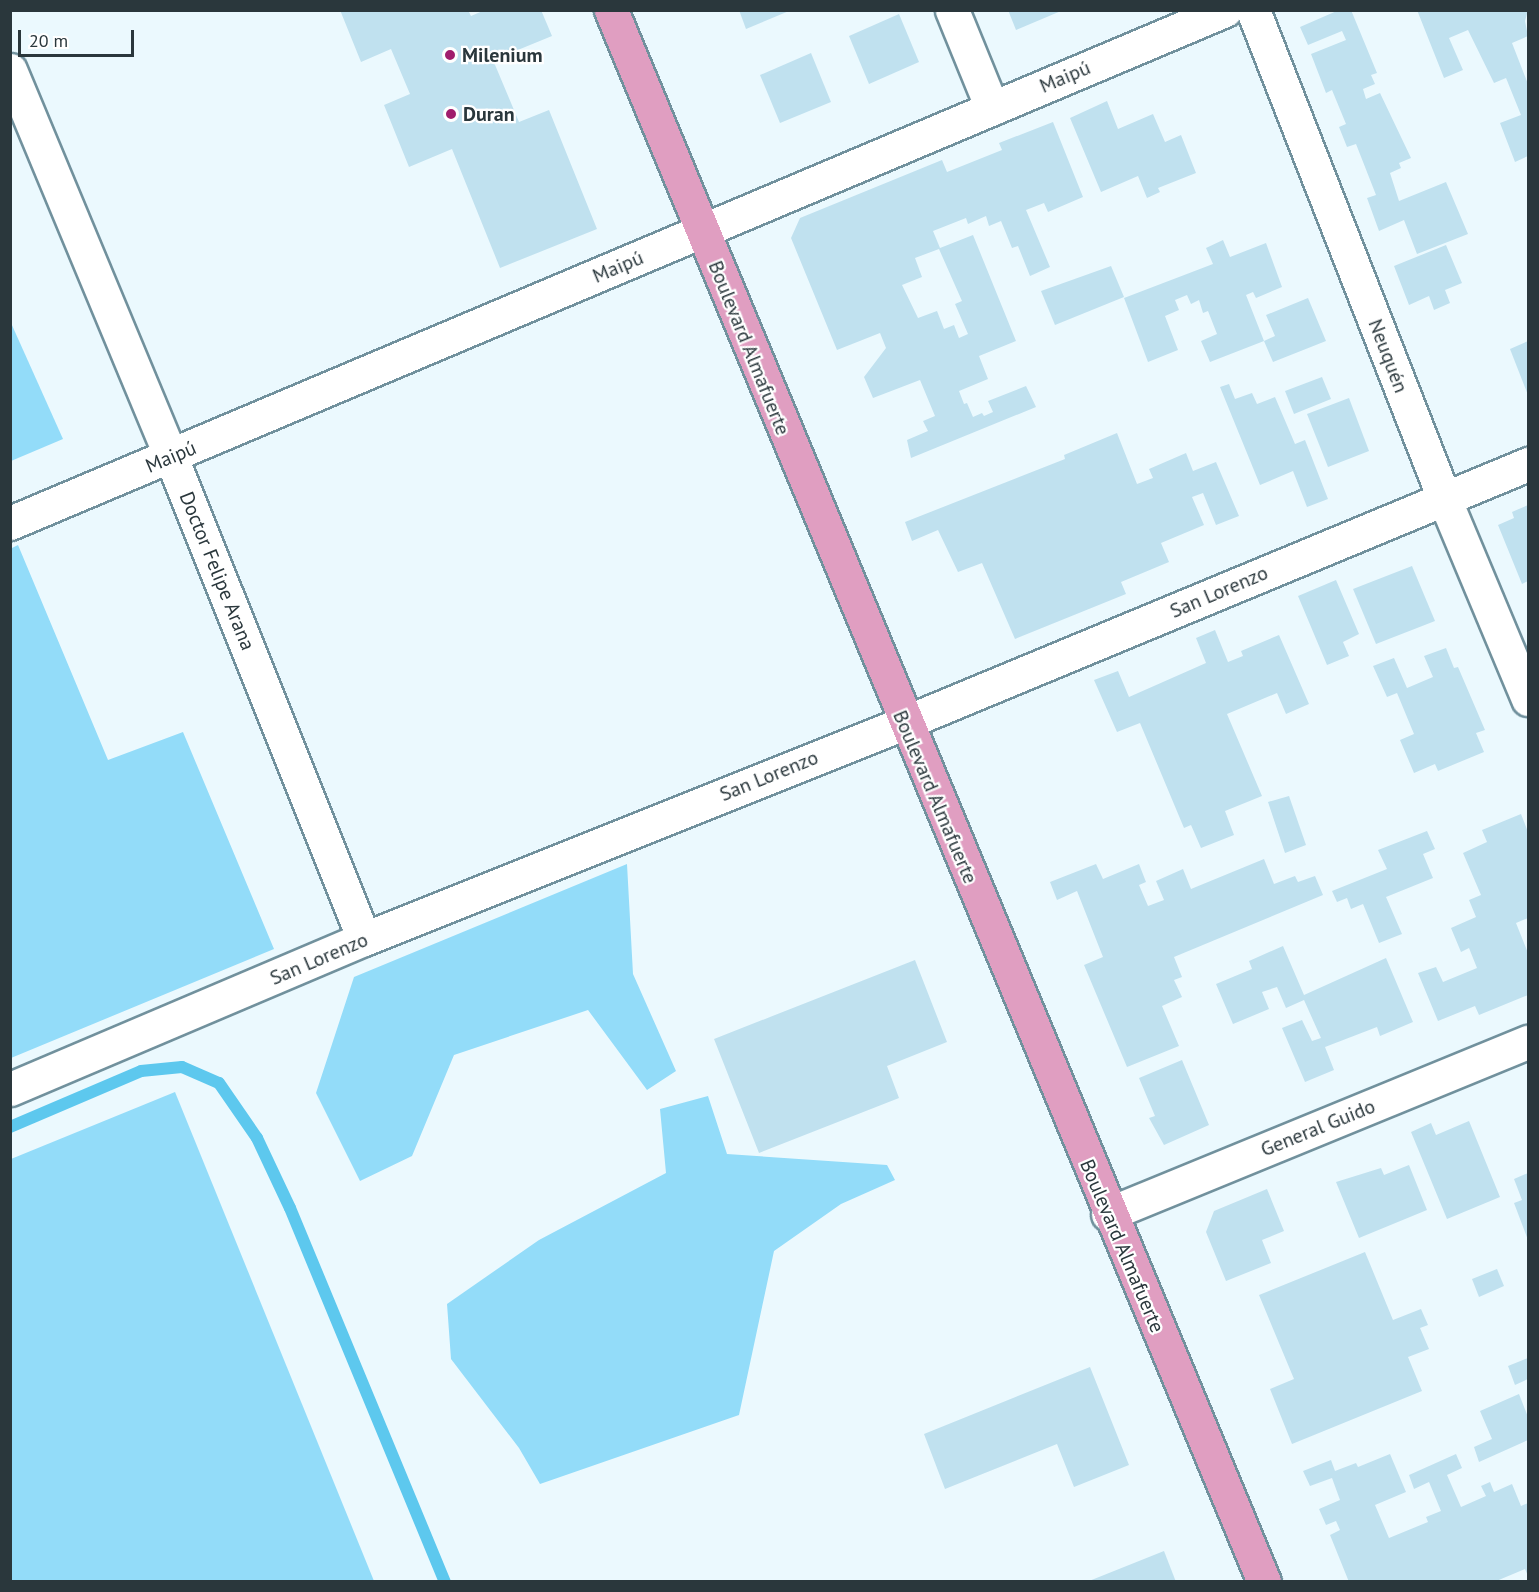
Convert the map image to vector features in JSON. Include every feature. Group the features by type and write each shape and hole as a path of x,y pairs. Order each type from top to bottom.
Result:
{"main road":[{"name":"Boulevard Almafuerte","path":"611,10 1108,1214 1264,1581"}],"street":[{"path":"952,10 992,108"},
{"name":"Maipú","path":"10,523 1226,10"},
{"name":"Neuquén","path":"1252,10 1444,498 1528,699"},
{"name":"Doctor Felipe Arana","path":"10,70 171,457 364,939"},
{"name":"San Lorenzo","path":"10,1089 364,939 904,723 1528,464"},
{"name":"General Guido","path":"1108,1214 1528,1042"}],"shaded area":[{"path":"11,323 63,439 10,461"},
{"path":"18,545 108,760 183,732 274,949 11,1058 10,549"},
{"path":"627,864 633,974 676,1071 647,1090 588,1010 454,1055 412,1156 360,1181 316,1093 354,977"},
{"path":"175,1092 374,1581 11,1581 11,1159"},
{"path":"708,1096 727,1154 887,1165 895,1180 841,1204 774,1251 739,1415 540,1484 519,1448 451,1359 447,1304 539,1240 666,1173 660,1109"}],"building":[{"path":"340,10 468,10 471,16 485,10 541,10 552,36 493,60 519,122 549,110 597,229 500,268 452,149 409,167 384,105 410,94 391,49 361,62"},
{"path":"739,10 789,10 789,11 746,29"},
{"path":"1008,10 1061,10 1061,11 1016,30"},
{"path":"1339,10 1351,10 1377,73 1371,75 1375,84 1363,89 1366,99 1380,93 1411,158 1399,163 1401,168 1390,173 1399,201 1446,182 1468,234 1417,254 1404,220 1379,231 1367,198 1376,195 1356,144 1347,147 1339,127 1346,124 1332,90 1326,93 1311,54 1346,40 1342,31 1308,45 1300,27"},
{"path":"1417,10 1528,10 1525,21 1528,36 1512,43 1528,84 1528,156 1515,162 1500,123 1521,115 1506,78 1494,83 1468,30 1449,38 1463,70 1444,78"},
{"path":"899,14 919,62 869,84 849,36"},
{"path":"811,53 831,102 780,123 760,75"},
{"path":"1107,101 1118,129 1153,114 1165,142 1181,135 1196,173 1158,188 1160,192 1147,198 1138,176 1101,192 1070,118"},
{"path":"1053,122 1083,197 1048,212 1044,203 1026,210 1050,267 1030,276 1018,246 1012,248 1001,221 989,226 986,216 968,224 966,218 933,231 940,248 973,235 1016,341 979,356 988,379 959,391 964,404 967,403 973,417 982,413 984,416 993,412 988,401 1026,386 1036,407 911,458 907,440 928,431 923,421 935,416 920,380 873,398 864,377 886,348 880,333 837,350 791,238 800,218 942,160 947,172 1002,150 999,143","holes":["939,249 962,301 955,304 968,334 959,338 954,325 944,329 937,311 918,318 902,285 922,277 915,258"]},
{"path":"1223,240 1230,257 1266,243 1282,287 1256,298 1253,292 1246,295 1264,341 1210,362 1201,341 1217,334 1208,311 1203,313 1199,300 1191,304 1187,295 1175,300 1179,310 1165,316 1178,350 1148,362 1124,298 1213,264 1206,248"},
{"path":"1446,245 1462,283 1445,290 1450,303 1434,310 1429,296 1409,305 1394,266"},
{"path":"1111,266 1124,297 1055,325 1041,291"},
{"path":"1308,298 1326,341 1273,362 1264,341 1275,336 1266,315"},
{"path":"1528,341 1528,395 1510,349"},
{"path":"1322,377 1331,399 1294,414 1285,391"},
{"path":"1229,384 1235,399 1252,393 1257,404 1275,397 1295,444 1305,440 1328,499 1307,507 1293,471 1260,485 1220,387"},
{"path":"1349,398 1369,451 1328,467 1307,414"},
{"path":"1117,433 1137,484 1153,478 1149,469 1186,453 1193,471 1216,462 1239,516 1216,525 1203,493 1192,497 1204,525 1161,543 1169,562 1121,582 1126,594 1015,639 982,563 958,572 938,530 912,541 905,522 1065,459 1064,455"},
{"path":"1528,505 1528,581 1522,584 1498,525 1514,518 1512,512"},
{"path":"1412,566 1435,621 1376,644 1353,589"},
{"path":"1336,580 1359,634 1343,642 1349,656 1327,665 1298,596"},
{"path":"1215,630 1228,662 1243,656 1241,651 1279,635 1309,704 1286,714 1277,693 1227,714 1262,796 1225,811 1234,835 1201,848 1191,825 1184,828 1140,723 1117,732 1094,680 1118,671 1129,697 1206,663 1196,638"},
{"path":"1446,648 1454,668 1458,667 1485,730 1476,733 1484,752 1438,771 1435,764 1414,773 1400,740 1414,734 1397,693 1387,697 1373,666 1394,658 1407,688 1433,677 1424,656"},
{"path":"1289,796 1306,845 1285,853 1268,802"},
{"path":"1521,814 1528,832 1528,918 1516,923 1528,953 1528,995 1479,1015 1475,1006 1438,1021 1418,973 1436,967 1443,982 1477,968 1469,948 1461,952 1451,928 1476,917 1469,900 1481,895 1463,853 1487,842 1482,830"},
{"path":"1427,831 1435,849 1423,854 1433,878 1386,897 1402,934 1379,943 1363,904 1351,909 1347,898 1337,902 1332,891 1387,869 1378,850"},
{"path":"1264,859 1274,884 1295,876 1298,882 1315,876 1323,895 1174,957 1182,977 1174,980 1182,997 1162,1006 1179,1046 1127,1067 1084,965 1103,957 1077,891 1057,900 1050,882 1096,864 1103,879 1139,864 1146,882 1139,885 1148,906 1164,900 1156,881 1183,869 1191,889"},
{"path":"1283,946 1304,995 1386,958 1413,1022 1380,1036 1377,1027 1325,1047 1334,1070 1305,1082 1282,1028 1302,1020 1312,1041 1321,1038 1304,1000 1286,1008 1277,987 1262,992 1269,1009 1233,1024 1216,984 1252,969 1249,961"},
{"path":"915,960 947,1042 887,1066 899,1098 759,1153 714,1039"},
{"path":"1182,1060 1209,1125 1164,1145 1149,1118 1155,1116 1139,1078"},
{"path":"1469,1121 1500,1197 1447,1219 1411,1132 1431,1123 1436,1135"},
{"path":"1409,1165 1427,1210 1359,1238 1336,1182 1381,1168 1384,1175"},
{"path":"1528,1173 1528,1240 1514,1203 1522,1200 1514,1179"},
{"path":"1267,1189 1284,1231 1262,1240 1271,1263 1226,1281 1206,1232 1214,1211"},
{"path":"1365,1252 1393,1320 1421,1309 1428,1325 1420,1328 1429,1349 1408,1357 1422,1391 1292,1444 1270,1389 1294,1379 1259,1295"},
{"path":"1497,1269 1504,1286 1479,1297 1472,1279"},
{"path":"1528,1358 1528,1379 1515,1385 1508,1366"},
{"path":"1090,1367 1129,1465 1074,1487 1057,1444 945,1489 924,1434"},
{"path":"1519,1394 1528,1417 1528,1440 1479,1462 1474,1447 1492,1439 1480,1411"},
{"path":"1390,1454 1406,1492 1375,1505 1389,1538 1428,1522 1426,1517 1441,1511 1429,1482 1414,1489 1409,1475 1456,1454 1462,1468 1447,1475 1461,1507 1486,1496 1481,1486 1490,1482 1494,1492 1512,1484 1521,1506 1528,1503 1528,1576 1525,1569 1494,1582 1349,1582 1330,1535 1340,1530 1336,1521 1326,1525 1319,1509 1340,1500 1332,1478 1310,1486 1303,1471 1331,1460 1335,1471 1356,1463 1358,1467"},
{"path":"1164,1551 1176,1582 1089,1582 1089,1581"}],"waterway":[{"path":"10,1127 141,1071 182,1067 219,1083 257,1138 290,1208 445,1582"}],"place":[{"name":"Milenium","path":"450,55"},
{"name":"Duran","path":"451,114"}]}
